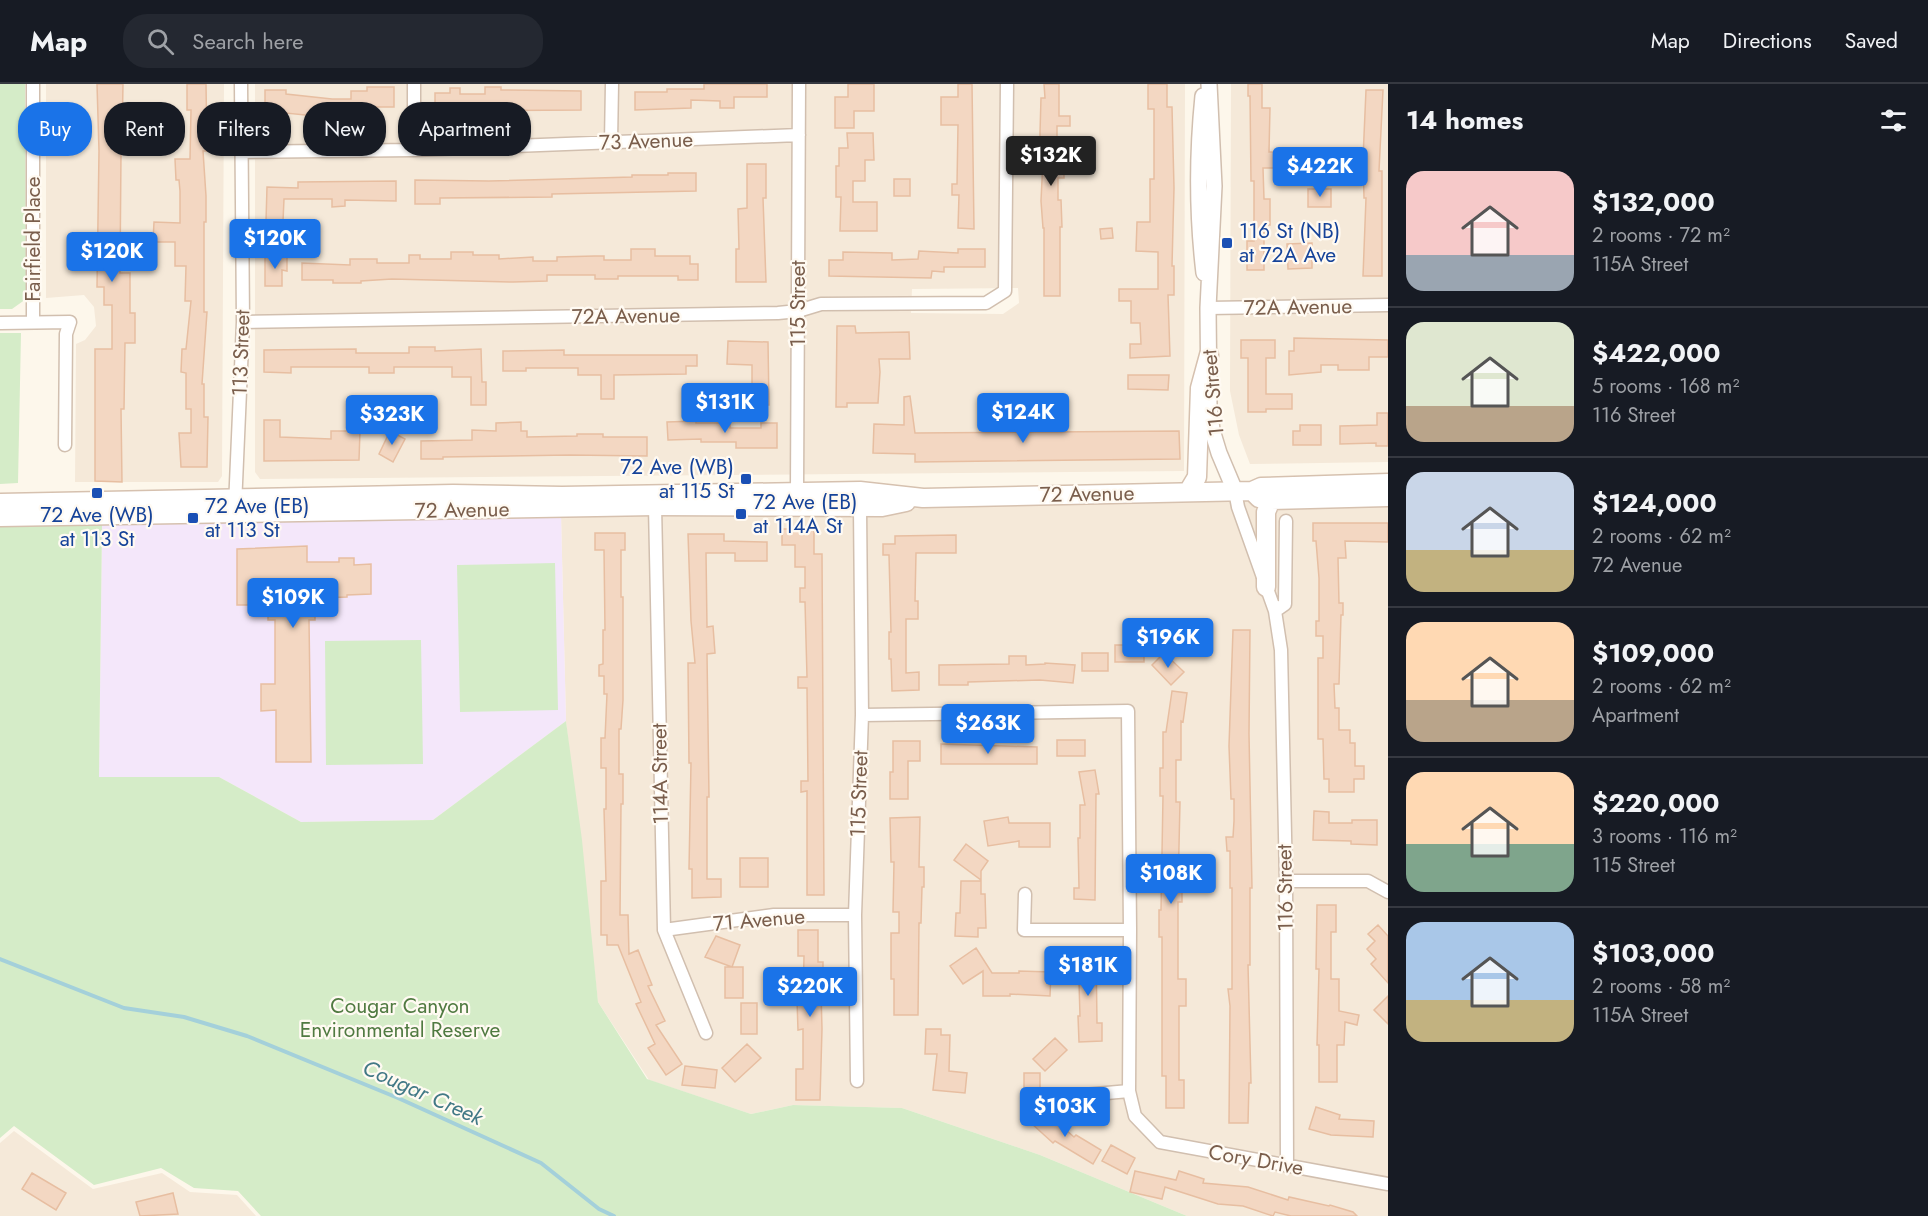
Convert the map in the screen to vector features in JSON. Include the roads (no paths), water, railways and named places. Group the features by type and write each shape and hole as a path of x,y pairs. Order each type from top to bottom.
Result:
{"main road":[{"path":"1188,492 1197,477 1200,388 1209,355"},
{"name":"72 Avenue","path":"0,517 453,494 562,496 860,491 923,498 1243,491 1261,487 1388,483"},
{"name":"72 Avenue","path":"1243,491 1258,498 1271,500 1388,497"},
{"name":"72 Avenue","path":"0,503 860,508 882,507 923,498"},
{"path":"1266,587 1266,512 1271,500"}],"street":[{"name":"Fairfield Place","path":"33,84 33,322"},
{"name":"113 Street","path":"241,84 241,102"},
{"path":"414,84 414,102"},
{"path":"611,142 612,84"},
{"name":"115 Street","path":"797,491 799,84"},
{"name":"72A Avenue","path":"243,322 769,314 798,311 821,304 986,303 1005,291 1007,84"},
{"name":"116 Street","path":"1204,84 1198,182 1200,239 1208,308"},
{"name":"116 Street","path":"1209,84 1214,186 1208,308 1212,430 1219,453 1243,491 1238,507 1275,611 1281,650 1286,881 1287,1166"},
{"name":"73 Avenue","path":"531,145 799,135"},
{"name":"73 Avenue","path":"291,151 398,150"},
{"name":"113 Street","path":"235,505 243,322 242,156"},
{"name":"72A Avenue","path":"1208,308 1388,305"},
{"path":"0,323 70,322 66,334 65,445"},
{"path":"768,508 797,491"},
{"name":"114A Street","path":"655,506 664,930 706,1033"},
{"name":"115 Street","path":"857,1081 855,915 862,715 860,508"},
{"path":"1275,611 1285,604 1286,520"},
{"path":"862,715 1128,711 1129,1091 1084,1095"},
{"path":"1286,881 1368,881 1388,892"},
{"path":"1025,894 1024,930 1130,930"},
{"name":"71 Avenue","path":"664,930 774,915 855,915"},
{"name":"Cory Drive","path":"1129,1091 1135,1116 1160,1142 1388,1184"}],"waterway":[{"name":"Cougar Creek","path":"0,959 124,1008 184,1017 247,1036 398,1098 541,1163 599,1209 614,1216"}],"place":[{"name":"116 St (NB) at 72A Ave","path":"1227,243"},
{"name":"72 Ave (WB) at 115 St","path":"746,479"},
{"name":"72 Ave (WB) at 113 St","path":"97,493"},
{"name":"72 Ave (EB) at 114A St","path":"741,514"},
{"name":"72 Ave (EB) at 113 St","path":"193,518"}],"park label":[{"name":"Cougar Canyon Environmental Reserve","path":"400,1018"}]}
